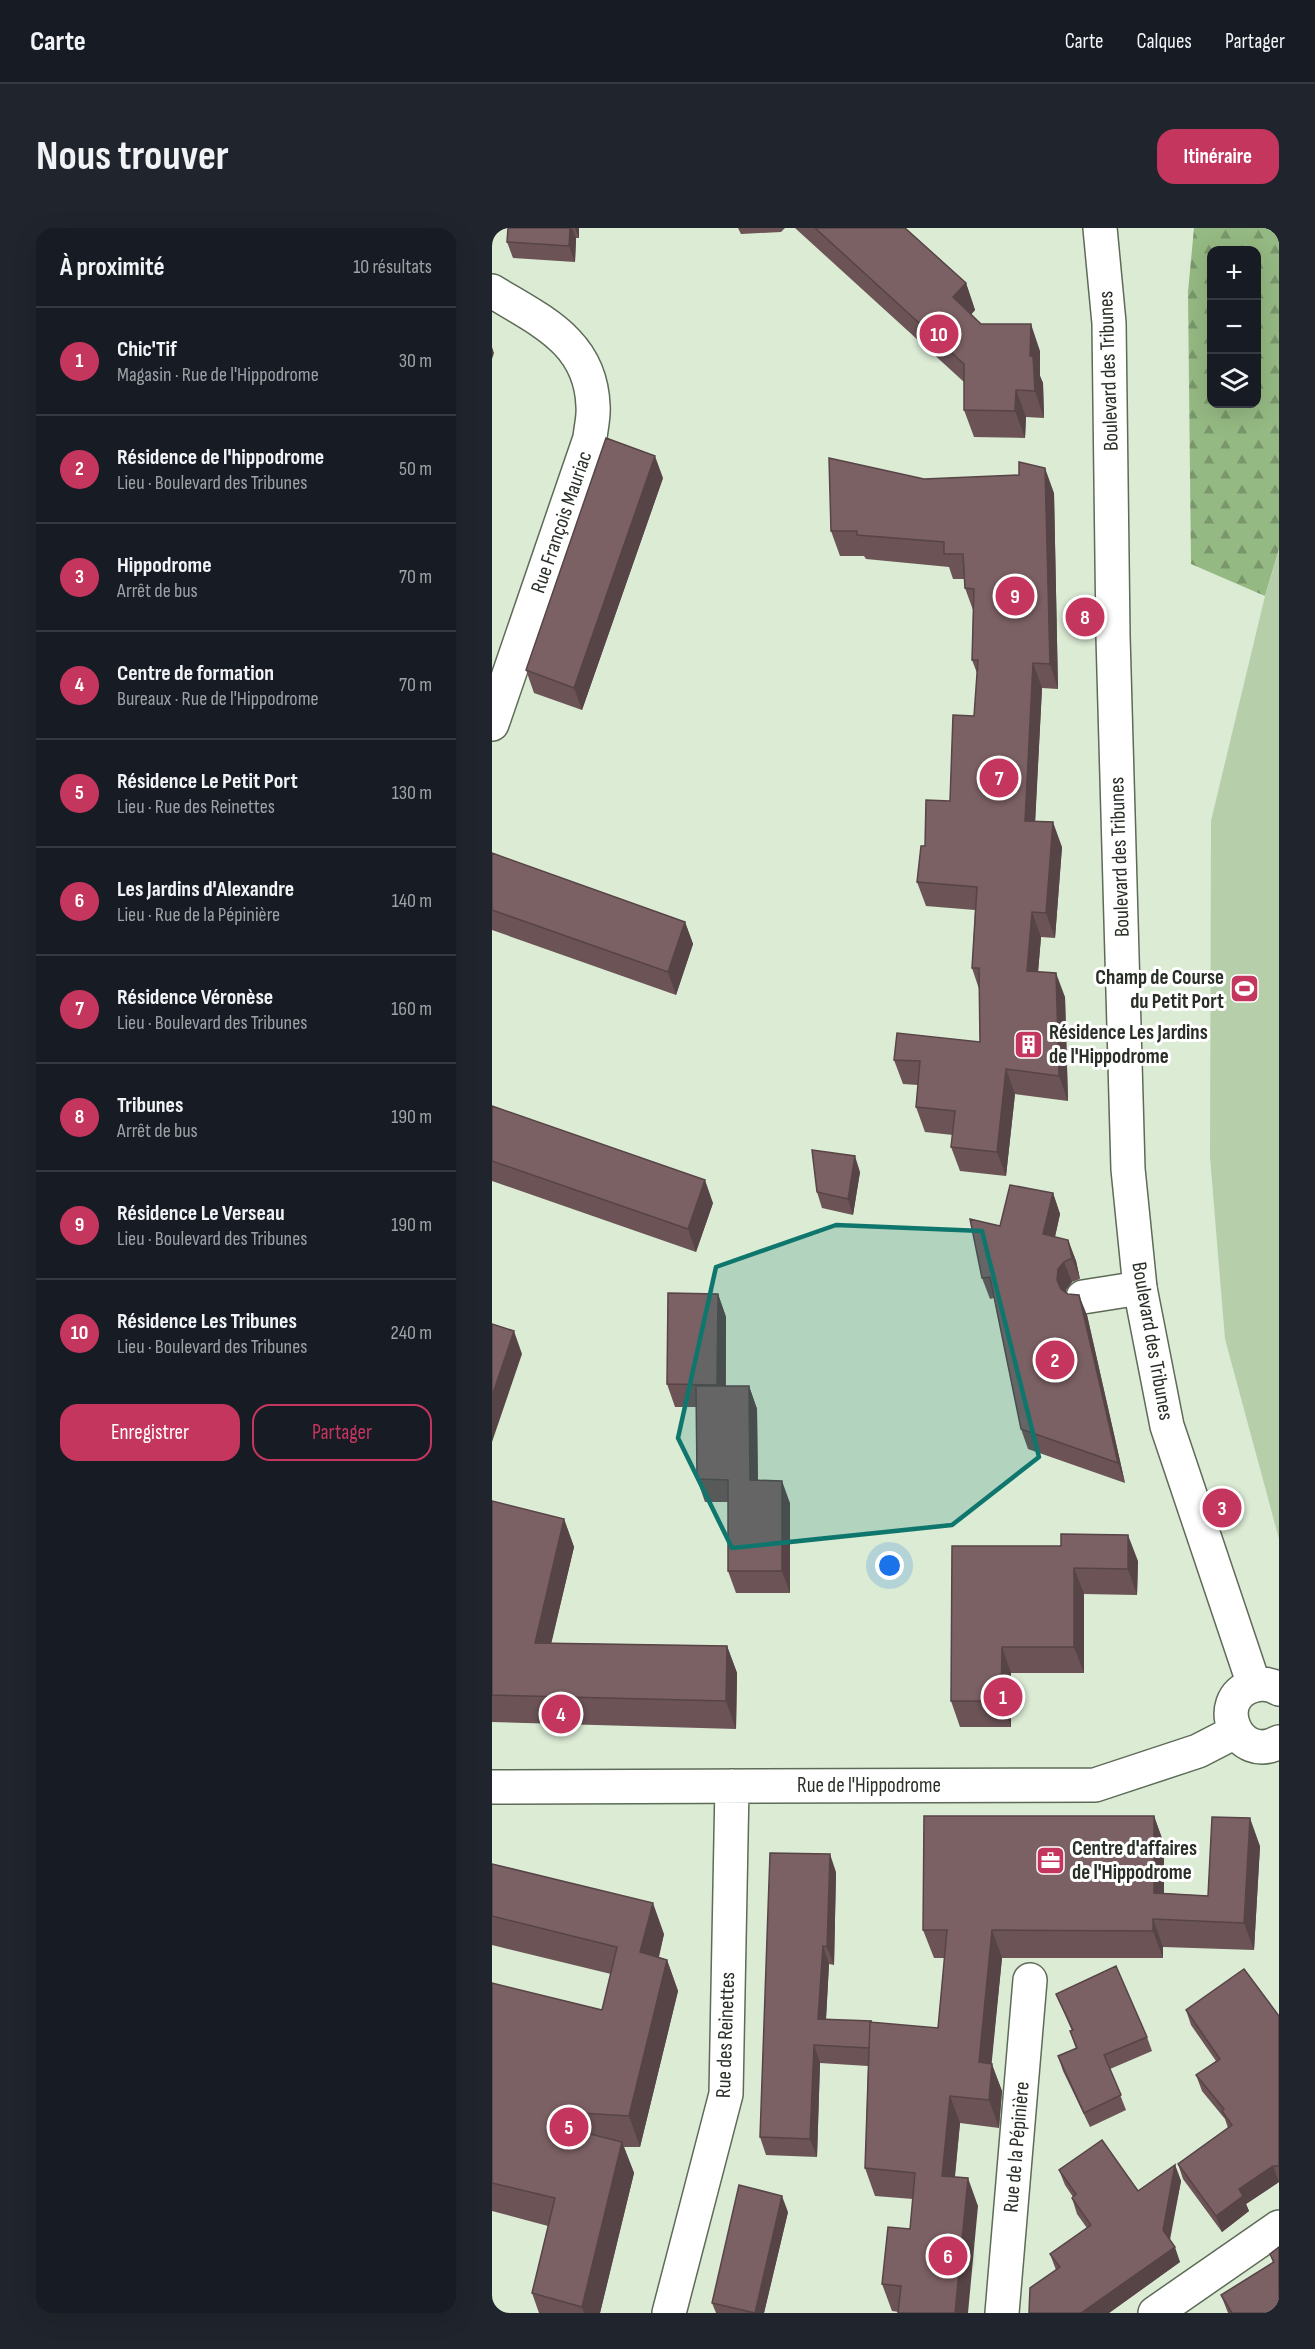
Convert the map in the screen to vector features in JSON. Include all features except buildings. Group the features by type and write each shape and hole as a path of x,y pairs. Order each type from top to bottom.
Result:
{"street":[{"name":"Boulevard des Tribunes","path":"1100,228 1109,323 1113,636 1128,1168 1140,1288 1167,1426 1267,1687"},
{"name":"Rue François Mauriac","path":"492,291 552,328 574,347 587,373 594,405 590,438 492,724"},
{"path":"1083,1297 1140,1288"},
{"path":"1267,1687 1245,1689 1233,1704 1232,1723 1242,1740 1252,1745 1277,1749"},
{"name":"Rue de l'Hippodrome","path":"492,1787 1095,1785 1198,1752 1236,1732"},
{"name":"Rue des Reinettes","path":"669,2313 726,2094 732,1786"},
{"name":"Rue de la Pépinière","path":"1002,2313 1030,1980"},
{"path":"1155,2313 1279,2227"}],"highlighted area":[{"path":"836,1225 982,1231 1039,1457 952,1525 732,1548 678,1438 716,1267"}],"green space":[{"path":"1194,228 1279,228 1279,549 1265,596 1191,564 1188,292"},
{"name":"Champ de Course du Petit Port","path":"1279,550 1279,1539 1225,1339 1210,1157 1211,821 1265,596"}],"place":[{"name":"Résidence Les Tribunes","path":"939,334"},
{"name":"Résidence Le Verseau","path":"1015,596"},
{"name":"Tribunes","path":"1085,617"},
{"name":"Résidence Véronèse","path":"999,778"},
{"name":"Champ de Course du Petit Port","path":"1245,989"},
{"name":"Résidence Les Jardins de l'Hippodrome","path":"1028,1044"},
{"name":"Résidence de l'hippodrome","path":"1055,1360"},
{"name":"Hippodrome","path":"1222,1508"},
{"name":"Chic'Tif","path":"1003,1697"},
{"name":"Centre de formation","path":"561,1714"},
{"name":"Centre d'affaires de l'Hippodrome","path":"1051,1860"},
{"name":"Résidence Le Petit Port","path":"569,2127"},
{"name":"Les Jardins d'Alexandre","path":"948,2256"}]}
